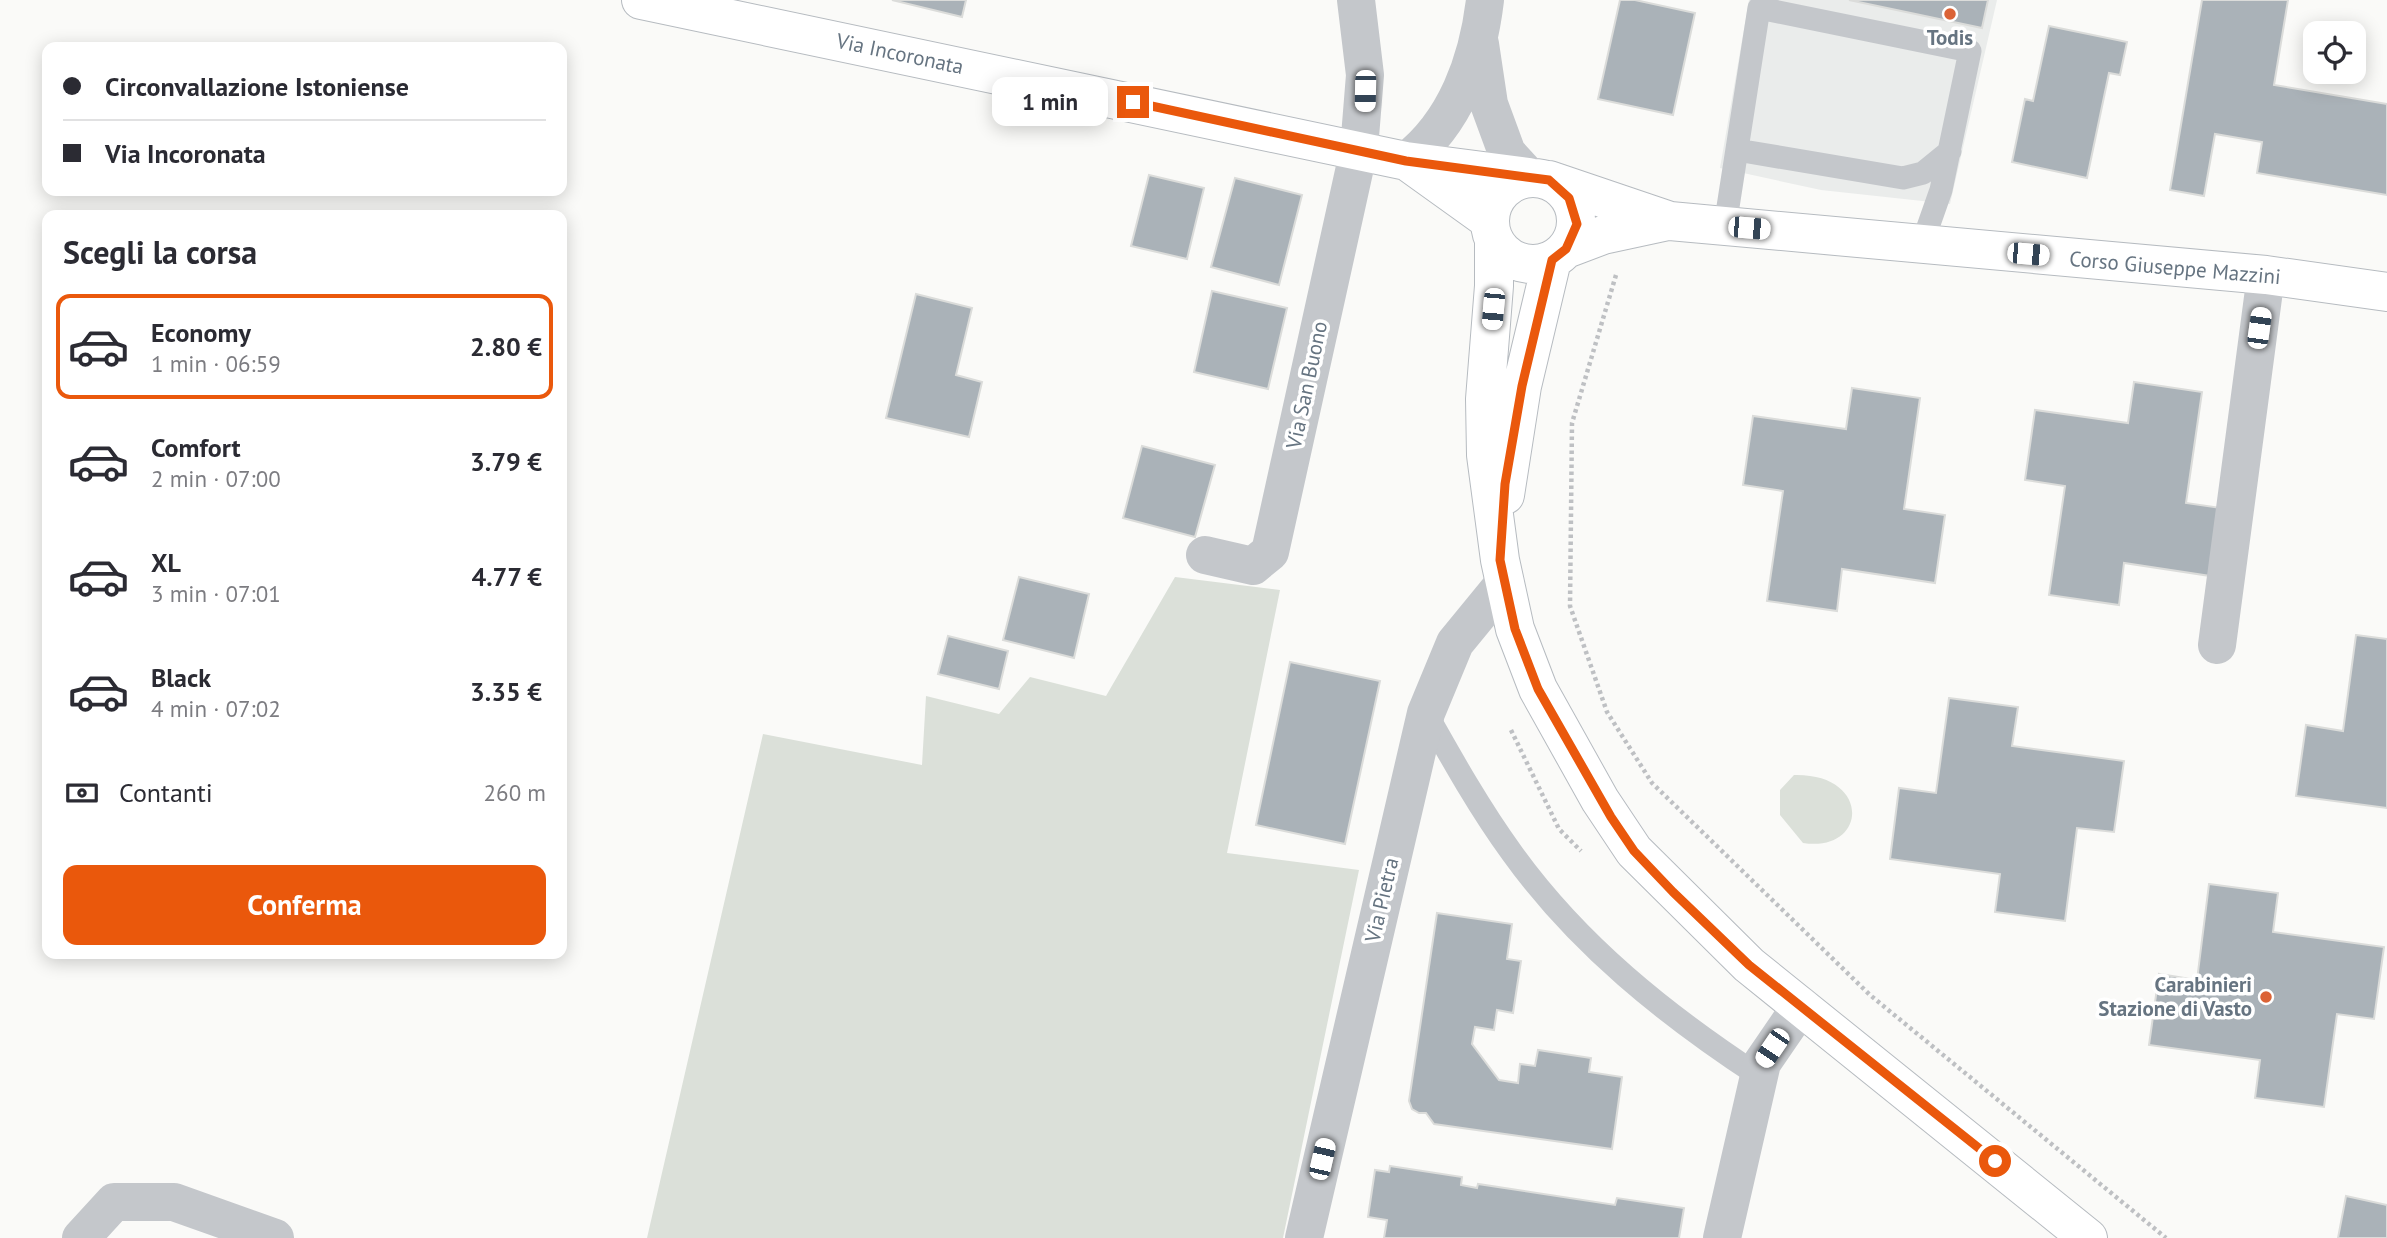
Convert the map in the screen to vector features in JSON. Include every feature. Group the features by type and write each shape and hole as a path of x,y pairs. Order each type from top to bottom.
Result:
{"main road":[{"name":"Via Incoronata","path":"641,0 1406,161 1539,179"},
{"name":"Via Incoronata","path":"1406,161 1491,231"},
{"name":"Corso Giuseppe Mazzini","path":"1539,179 1670,221 2266,275 2387,292"},
{"path":"1502,571 1505,484 1522,386 1559,254 1577,224 1575,210 1569,198 1539,179 1516,180 1496,196 1491,231 1494,286 1485,400 1486,455 1502,571 1515,629 1538,689 1600,800 1634,851 1749,965 2088,1238"},
{"name":"Corso Giuseppe Mazzini","path":"1559,254 1629,230 1670,221"},
{"path":"1491,231 1513,260 1539,264 1559,254"}],"street":[{"path":"1356,0 1365,75 1359,149"},
{"path":"1485,0 1480,44 1489,104 1507,153 1539,179"},
{"path":"1406,161 1435,135 1447,117 1480,44"},
{"name":"Via San Buono","path":"1205,555 1253,566 1270,552 1359,149"},
{"path":"2217,645 2266,275"},
{"name":"Via Pietra","path":"1304,1238 1426,713 1454,643 1502,571"},
{"path":"1722,1238 1762,1063 1801,1006"},
{"path":"80,1238 114,1202 174,1202 275,1238"}],"lane":[{"path":"1725,226 1759,8 1970,51 1941,190 1922,244"},
{"path":"1737,150 1903,178 1923,173 1950,150"},
{"path":"1426,713 1467,786 1513,855 1566,919 1636,986 1689,1030 1759,1076"}],"path":[{"path":"1629,230 1573,423 1570,606 1607,712 1652,783 1870,995 2166,1238"}],"shaded area":[{"path":"1749,0 1997,0 1950,204 1821,190 1720,168"},
{"path":"1175,577 1280,590 1227,853 1359,870 1283,1238 647,1238 763,734 922,765 926,696 999,714 1030,677 1106,696"},
{"path":"1794,775 1819,778 1837,786 1848,798 1852,812 1849,825 1840,836 1824,843 1803,843 1780,815 1780,790"}],"building":[{"path":"892,0 966,0 962,17"},
{"path":"1620,0 1635,0 1695,13 1673,115 1598,99"},
{"name":"Todis","path":"1849,0 1988,0 1982,28"},
{"path":"2202,0 2288,0 2274,85 2387,104 2387,195 2257,173 2262,142 2215,134 2204,196 2170,190"},
{"path":"2049,26 2127,42 2120,75 2109,73 2087,178 2012,162 2025,99 2033,101"},
{"path":"1149,175 1204,188 1187,259 1131,246"},
{"path":"1235,178 1302,195 1279,285 1211,267"},
{"path":"1212,291 1287,308 1268,389 1194,372"},
{"path":"916,294 972,308 956,375 982,382 969,437 886,418"},
{"path":"2134,382 2202,392 2186,503 2228,509 2217,577 2124,563 2119,605 2049,595 2065,486 2025,480 2035,410 2128,423"},
{"path":"1852,388 1920,398 1904,509 1945,515 1935,583 1842,569 1837,611 1767,601 1783,491 1743,485 1753,416 1846,429"},
{"path":"1142,446 1215,465 1195,537 1123,518"},
{"path":"1019,577 1089,594 1074,658 1003,640"},
{"path":"2356,635 2387,639 2387,808 2296,796 2306,725 2343,731"},
{"path":"948,636 1008,651 999,689 938,674"},
{"path":"1290,662 1380,681 1345,844 1256,825"},
{"path":"1949,698 2018,707 2012,746 2124,761 2114,832 2077,828 2065,921 1995,912 2000,874 1890,859 1899,788 1936,793"},
{"name":"Carabinieri Stazione di Vasto","path":"2209,884 2278,893 2273,932 2384,947 2374,1019 2337,1014 2324,1107 2255,1098 2260,1060 2149,1045 2159,974 2197,980"},
{"path":"1437,913 1512,924 1507,959 1521,961 1513,1013 1497,1010 1494,1030 1475,1027 1472,1044 1499,1080 1518,1083 1520,1064 1535,1066 1538,1050 1591,1058 1589,1072 1622,1077 1612,1149 1434,1124 1426,1113 1412,1109 1409,1101"},
{"path":"1390,1166 1462,1177 1461,1185 1477,1188 1478,1184 1615,1205 1617,1198 1684,1208 1679,1238 1384,1238 1387,1220 1368,1217 1375,1170 1389,1172"},
{"path":"2346,1196 2387,1205 2387,1238 2338,1238"}],"place":[{"name":"Todis","path":"1950,14"},
{"name":"Carabinieri Stazione di Vasto","path":"2266,997"}],"route":[{"path":"1133,102 1406,161 1549,180 1560,187 1569,198 1575,210 1577,224 1566,249 1552,260 1536,324 1505,484 1500,560 1515,629 1538,689 1611,817 1634,851 1673,892 1749,965 1995,1161"}]}
